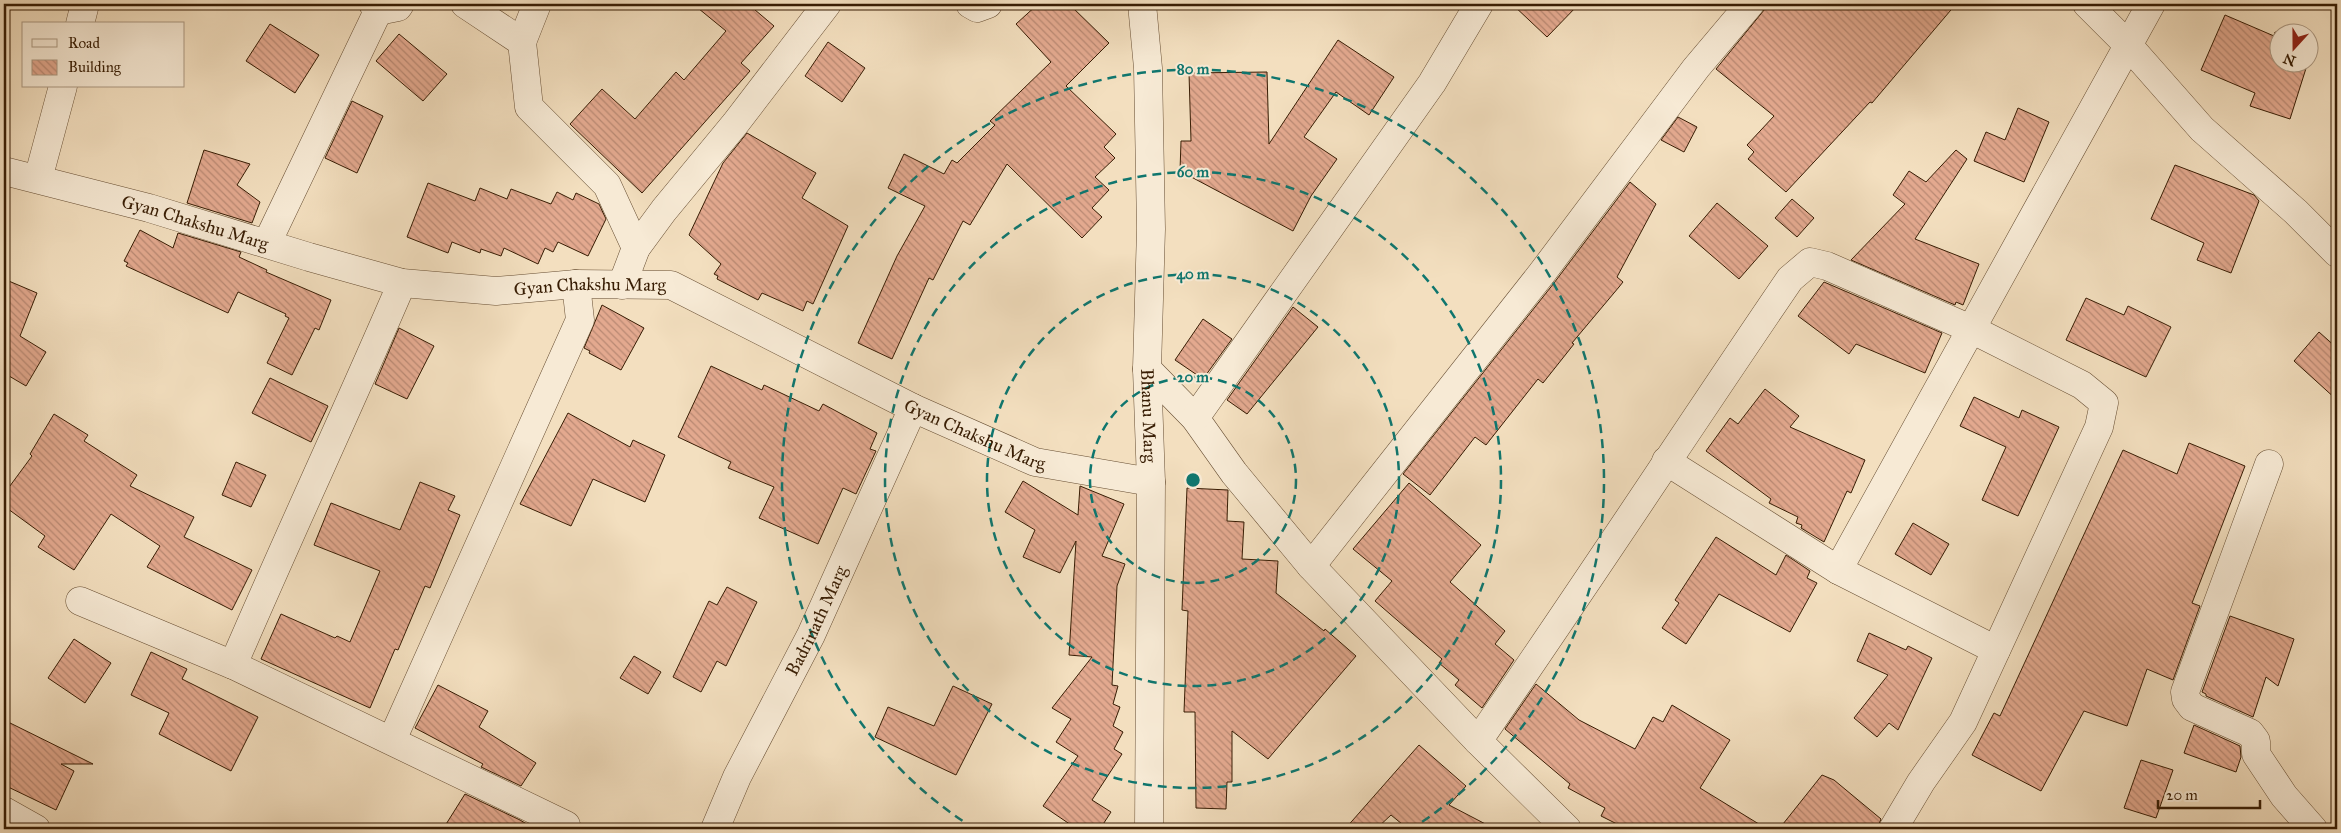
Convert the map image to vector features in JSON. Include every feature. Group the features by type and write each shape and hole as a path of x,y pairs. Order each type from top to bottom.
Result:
{"street":[{"path":"80,22 85,4"},
{"path":"466,4 522,42"},
{"path":"538,4 522,42 528,107 607,184 636,248"},
{"path":"622,285 636,248 827,4"},
{"path":"970,4 976,8 988,4"},
{"name":"Bhanu Marg","path":"1142,4 1148,68 1152,229 1147,369 1150,482 1149,829"},
{"path":"1194,418 1432,83 1479,4"},
{"path":"1311,566 1542,273 1696,68 1750,4"},
{"path":"2087,4 2128,45 2202,128 2296,212 2337,253"},
{"path":"1838,570 2151,4"},
{"path":"267,243 384,6"},
{"path":"38,179 62,88"},
{"name":"Gyan Chakshu Marg","path":"5,174 38,179 402,283 496,292 576,284 671,285 913,408 1035,462 1150,482"},
{"path":"1478,741 1577,599 1666,461 1790,279 1810,262 1827,266 1971,329 2082,385 2104,403 2099,427 1963,722 1921,782 1893,829"},
{"path":"233,665 293,524 351,401 402,283"},
{"path":"392,740 580,320 576,284"},
{"path":"1147,369 1194,418 1234,473 1311,566 1478,741 1567,829"},
{"name":"Badrinath Marg","path":"715,829 737,777 810,635 913,408"},
{"path":"1666,461 1838,570 1996,650"},
{"path":"2269,464 2185,692 2186,699 2192,707 2250,733 2256,741 2256,754 2284,796 2313,829"},
{"path":"80,602 233,665 566,825"},
{"path":"4,811 36,829"}],"building":[{"path":"693,4 748,4 774,26 741,63 750,71 642,193 570,124 602,89 635,119 676,72 684,80 726,31"},
{"path":"1038,4 1069,4 1109,43 1066,86 1116,134 1104,147 1115,158 1095,177 1109,190 1092,208 1102,217 1082,238 1007,164 970,225 963,221 933,280 929,278 892,359 858,343 897,256 925,206 888,188 904,154 944,174 952,160 957,163 995,125 990,121 1051,62 1016,24"},
{"path":"1512,4 1579,4 1547,37"},
{"path":"1769,4 1956,4 1872,103 1870,102 1786,192 1748,159 1754,152 1747,145 1774,116 1716,69"},
{"path":"2225,15 2268,33 2268,72 2305,72 2290,119 2250,106 2255,93 2201,70"},
{"path":"270,24 319,55 295,93 246,61"},
{"path":"399,34 447,74 423,101 376,61"},
{"path":"1338,40 1394,77 1369,115 1336,92 1304,137 1337,159 1311,196 1293,231 1180,171 1181,141 1191,141 1189,73 1267,72 1269,144"},
{"path":"828,42 865,68 842,102 805,76"},
{"path":"352,101 383,116 357,173 325,158"},
{"path":"2018,108 2049,122 2024,182 1974,161 1986,132 2005,140"},
{"path":"1678,117 1697,127 1684,152 1661,140"},
{"path":"747,133 816,173 802,198 848,226 813,304 807,301 803,311 762,293 758,300 717,279 718,276 714,274 721,264 689,235 723,163"},
{"path":"204,150 250,164 237,185 260,202 252,223 187,203"},
{"path":"1956,150 1967,159 1915,239 1979,264 1963,305 1956,302 1955,305 1851,260 1905,204 1893,195 1909,171 1926,182"},
{"path":"2175,165 2254,195 2259,201 2231,273 2197,260 2204,243 2151,219"},
{"path":"1630,182 1656,204 1617,277 1623,282 1572,343 1574,344 1543,383 1538,379 1486,445 1475,437 1430,495 1403,474 1554,283"},
{"path":"428,183 475,201 480,188 507,199 511,189 551,204 557,192 573,200 576,193 599,204 606,219 588,256 558,242 553,252 545,248 538,264 504,248 501,256 481,249 480,253 452,242 448,253 407,237"},
{"path":"1792,199 1814,218 1797,237 1775,218"},
{"path":"1717,203 1768,246 1739,279 1689,236"},
{"path":"140,230 173,248 178,233 241,252 239,257 267,270 266,272 331,300 319,330 315,328 292,375 267,363 289,318 285,316 286,314 238,292 228,313 126,266 128,263 124,261"},
{"path":"4,279 37,293 20,336 46,352 26,386 4,373"},
{"path":"1824,282 1942,333 1925,373 1856,344 1849,354 1798,316"},
{"path":"2086,298 2124,315 2128,306 2171,327 2146,377 2066,340"},
{"path":"602,305 644,328 621,370 589,353 590,351 584,348"},
{"path":"1293,307 1318,327 1247,414 1227,400"},
{"path":"1203,319 1232,339 1203,379 1175,360"},
{"path":"399,328 434,346 407,399 375,384"},
{"path":"2319,332 2337,348 2337,400 2294,361"},
{"path":"711,366 762,390 764,385 819,411 823,404 877,433 870,449 876,451 856,494 843,488 818,544 759,518 774,487 728,468 731,462 678,437"},
{"path":"270,378 328,406 311,442 252,413"},
{"path":"1765,389 1799,416 1790,427 1865,460 1851,493 1847,491 1824,542 1801,528 1802,525 1796,523 1798,517 1769,503 1771,499 1706,451 1730,418 1738,424"},
{"path":"1974,397 2019,418 2022,410 2059,427 2018,516 1982,500 2006,447 1960,426"},
{"path":"568,413 630,447 633,440 665,455 645,502 593,479 571,526 520,504"},
{"path":"54,414 88,435 84,441 137,475 130,486 194,517 184,537 252,570 232,610 147,567 160,546 111,514 74,570 38,547 45,536 4,506 4,494 32,456 30,454"},
{"path":"2189,443 2245,466 2192,603 2200,606 2173,680 2147,669 2127,726 2084,711 2041,791 1972,755 1994,713 2000,716 2123,450 2177,474"},
{"path":"236,462 266,475 251,507 222,495"},
{"path":"1023,481 1078,515 1080,486 1124,504 1102,556 1125,564 1117,586 1112,685 1118,686 1113,704 1120,707 1113,726 1123,732 1114,749 1122,754 1092,800 1111,812 1100,829 1077,829 1043,806 1078,756 1056,742 1071,719 1052,708 1092,657 1069,655 1076,541 1060,573 1023,557 1035,530 1005,512"},
{"path":"420,482 455,496 448,510 460,515 430,588 425,586 398,650 395,649 370,708 261,659 281,614 335,638 337,636 350,642 380,571 314,545 331,503 400,530"},
{"path":"1409,483 1481,545 1450,582 1505,631 1495,644 1514,660 1482,708 1455,685 1459,680 1439,663 1442,659 1375,601 1392,581 1353,549"},
{"path":"1187,488 1228,490 1227,521 1244,522 1242,559 1278,561 1276,593 1324,631 1325,629 1356,656 1268,759 1232,731 1232,782 1227,782 1226,809 1196,808 1195,712 1184,712 1188,611 1182,610"},
{"path":"1913,523 1949,544 1931,575 1895,554"},
{"path":"1716,537 1776,575 1786,555 1810,571 1807,578 1817,583 1790,632 1719,594 1686,644 1662,628 1679,603 1675,600"},
{"path":"727,587 757,602 726,666 717,661 701,692 673,677 709,601 717,605"},
{"path":"2230,616 2294,639 2278,686 2266,677 2253,717 2206,696 2202,692"},
{"path":"1869,633 1906,650 1908,646 1932,658 1898,730 1889,723 1877,737 1854,718 1888,675 1857,661"},
{"path":"74,639 111,663 85,703 48,678"},
{"path":"151,652 187,669 182,679 258,717 231,771 159,734 169,713 131,695"},
{"path":"634,656 661,672 648,694 620,678"},
{"path":"1536,684 1579,720 1635,749 1653,717 1663,722 1672,705 1730,740 1700,788 1767,829 1627,829 1601,816 1605,808 1568,788 1570,784 1505,729"},
{"path":"438,685 488,711 479,727 536,763 521,786 481,767 483,764 415,728"},
{"path":"953,686 992,704 956,775 875,737 888,707 934,726"},
{"path":"4,720 93,764 61,764 74,771 56,810 4,785"},
{"path":"2194,725 2240,746 2241,757 2236,772 2184,753"},
{"path":"1419,745 1466,786 1449,805 1495,829 1408,829 1391,815 1376,829 1345,829"},
{"path":"2141,760 2173,770 2156,818 2124,808"},
{"path":"1822,775 1834,780 1881,819 1877,829 1779,829"},
{"path":"465,794 520,820 535,829 443,829"}]}
